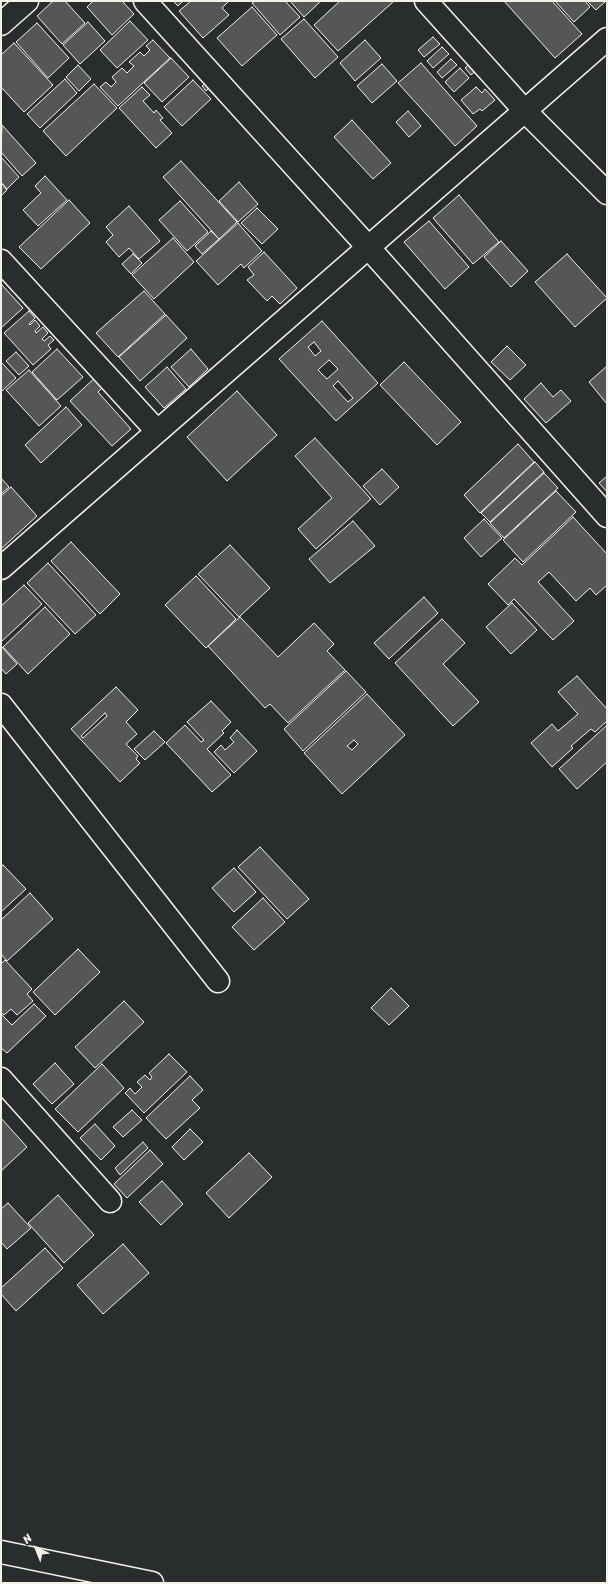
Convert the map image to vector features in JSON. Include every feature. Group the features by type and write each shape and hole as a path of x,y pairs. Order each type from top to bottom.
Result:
{"street":[{"path":"1,24 27,1"},
{"path":"145,1 368,247 607,516"},
{"path":"426,1 525,111 607,193"},
{"path":"1,568 607,39"},
{"path":"1,261 157,431"},
{"path":"1,706 218,981"},
{"path":"1,1079 110,1201"},
{"path":"1,1552 152,1583"}],"building":[{"path":"53,1 65,1 85,23 62,44 37,16"},
{"path":"93,1 122,1 134,14 112,35 87,7"},
{"path":"173,1 183,1 178,6"},
{"path":"191,1 229,1 222,8 229,15 203,38 179,11"},
{"path":"255,1 285,1 300,17 280,35 252,3"},
{"path":"290,1 321,1 304,17"},
{"path":"340,1 393,2 338,51 314,25"},
{"path":"504,1 552,1 582,34 555,58"},
{"path":"555,1 585,1 590,7 574,22"},
{"path":"587,1 606,1 596,10"},
{"path":"252,7 277,35 242,66 217,38"},
{"path":"304,19 338,57 315,78 281,39"},
{"path":"130,21 148,40 117,68 100,50"},
{"path":"88,22 105,41 80,64 63,45"},
{"path":"37,23 69,58 48,78 16,42"},
{"path":"433,37 440,44 424,57 418,50"},
{"path":"153,40 170,58 118,106 100,87 106,82 111,87 116,82 112,77 122,68 127,73 134,66 129,62 140,52 144,56 150,50 146,46"},
{"path":"365,40 381,58 355,81 340,63"},
{"path":"14,43 53,85 24,112 1,87 1,55"},
{"path":"442,47 449,54 433,68 427,61"},
{"path":"171,58 189,77 162,102 144,83"},
{"path":"451,59 457,65 442,78 437,72"},
{"path":"473,60 480,67 471,75 465,68"},
{"path":"421,63 477,126 455,146 398,83"},
{"path":"382,64 397,81 372,103 357,86"},
{"path":"78,65 91,79 79,91 66,77"},
{"path":"460,68 469,78 454,92 445,82"},
{"path":"65,79 77,93 40,128 27,114"},
{"path":"193,80 211,99 182,126 164,107"},
{"path":"208,82 211,86 206,91 202,86"},
{"path":"94,84 117,108 66,156 43,131"},
{"path":"142,87 150,95 143,101 154,113 156,110 163,118 160,120 172,133 156,148 119,108"},
{"path":"476,87 482,93 485,89 495,100 482,111 480,109 473,114 461,100"},
{"path":"408,111 421,126 409,137 396,122"},
{"path":"352,120 391,163 373,179 334,137"},
{"path":"2,125 36,163 22,176 1,152"},
{"path":"1,157 19,177 7,189 1,182"},
{"path":"181,161 237,222 219,239 163,177"},
{"path":"45,176 67,200 38,226 23,210 41,193 35,186"},
{"path":"239,182 258,204 238,222 219,201"},
{"path":"1,183 7,190 1,196"},
{"path":"459,195 499,242 473,264 433,218"},
{"path":"69,200 90,223 41,269 19,247"},
{"path":"180,201 208,232 187,251 159,220"},
{"path":"129,206 160,241 139,259 129,248 119,257 106,242 113,235 106,227"},
{"path":"257,208 278,229 262,244 241,223"},
{"path":"429,221 469,267 445,289 404,242"},
{"path":"238,223 262,251 244,268 241,264 218,285 196,261"},
{"path":"211,231 219,239 202,254 195,246"},
{"path":"173,238 194,262 154,299 132,275"},
{"path":"501,241 528,271 511,287 484,257"},
{"path":"264,252 297,288 280,304 272,296 267,301 247,280 254,275 248,267"},
{"path":"133,254 142,263 131,274 122,264"},
{"path":"567,254 607,298 575,327 535,282"},
{"path":"2,285 23,308 1,328 1,286"},
{"path":"144,291 165,314 118,357 96,333"},
{"path":"29,311 35,318 29,324 30,325 35,320 40,326 35,331 36,333 43,327 48,333 42,339 44,341 50,336 54,340 48,345 51,349 33,365 4,333"},
{"path":"166,315 187,338 140,381 119,357"},
{"path":"322,321 378,383 336,421 279,359","holes":["314,342 321,351 315,356 308,347","329,360 338,369 327,379 318,370","338,381 353,398 348,402 333,386"]},
{"path":"507,346 526,365 510,380 491,362"},
{"path":"57,349 83,377 57,400 32,372"},
{"path":"191,349 208,369 189,387 171,367"},
{"path":"16,352 29,366 19,375 6,361"},
{"path":"1,362 16,378 1,392"},
{"path":"404,362 461,422 437,445 380,385"},
{"path":"607,366 607,404 589,382"},
{"path":"167,367 186,389 164,408 145,387"},
{"path":"29,370 61,406 39,426 6,390"},
{"path":"98,375 106,384 98,392 131,429 112,446 70,401"},
{"path":"541,383 553,397 561,390 571,401 546,423 524,399"},
{"path":"237,391 277,435 227,481 187,437"},
{"path":"66,407 82,425 41,463 25,445"},
{"path":"315,438 371,499 316,549 298,529 332,498 295,456"},
{"path":"518,444 534,462 480,513 464,495"},
{"path":"535,462 544,472 490,522 481,513"},
{"path":"382,469 399,487 380,505 363,486"},
{"path":"544,473 558,488 504,538 490,523"},
{"path":"607,476 607,492 599,483"},
{"path":"1,478 9,487 1,494"},
{"path":"11,487 37,516 1,549 1,496"},
{"path":"556,491 576,512 523,562 503,540"},
{"path":"573,517 607,554 607,585 596,595 590,588 576,601 549,572 538,582 574,621 553,640 514,599 508,605 488,584 515,558 522,565"},
{"path":"484,519 502,538 481,557 464,538"},
{"path":"353,521 375,546 330,583 309,559"},
{"path":"71,542 120,594 100,614 51,561"},
{"path":"230,545 270,588 239,617 198,574"},
{"path":"48,563 96,615 75,634 27,583"},
{"path":"196,576 236,619 206,648 165,605"},
{"path":"24,585 42,604 1,642 1,606"},
{"path":"424,597 438,613 389,659 374,643"},
{"path":"512,603 537,630 511,654 486,627"},
{"path":"45,607 70,634 28,674 3,647"},
{"path":"240,617 278,657 314,623 334,644 327,651 345,670 288,723 270,704 265,708 208,646"},
{"path":"442,619 465,643 443,664 479,702 453,726 395,663"},
{"path":"1,646 17,664 6,674 1,668"},
{"path":"346,671 366,692 303,751 284,729"},
{"path":"577,676 607,709 607,721 595,732 591,729 571,746 573,748 552,767 531,743 552,724 558,731 578,714 558,692"},
{"path":"116,687 138,710 126,722 137,734 126,744 138,756 136,759 140,763 120,782 71,729","holes":["105,713 107,716 83,738 81,736"]},
{"path":"367,694 405,735 342,794 304,753","holes":["354,740 358,744 352,750 347,746"]},
{"path":"211,701 231,722 222,731 224,733 207,749 231,775 212,792 166,743 185,725 201,742 204,740 187,722"},
{"path":"607,725 607,762 577,789 559,769"},
{"path":"237,730 257,751 234,773 214,752 221,745 225,750 234,742 230,738"},
{"path":"154,731 165,742 145,760 134,749"},
{"path":"260,847 309,899 287,919 238,867"},
{"path":"3,865 26,889 1,912 1,866"},
{"path":"234,868 256,892 234,912 212,888"},
{"path":"30,893 53,919 7,961 1,954 1,920"},
{"path":"263,898 285,922 254,950 232,927"},
{"path":"78,949 100,972 55,1015 33,992"},
{"path":"5,960 32,989 27,994 33,1001 17,1015 11,1009 4,1015 1,1012 1,964"},
{"path":"391,988 409,1006 389,1025 371,1008"},
{"path":"124,1001 144,1022 95,1068 75,1047"},
{"path":"34,1004 46,1016 7,1053 1,1048 1,1014 12,1025"},
{"path":"169,1054 187,1072 144,1113 125,1093 130,1088 135,1094 142,1087 137,1082 145,1075 150,1080 152,1077 149,1073"},
{"path":"55,1063 74,1084 52,1104 33,1084"},
{"path":"102,1064 124,1088 78,1132 55,1109"},
{"path":"190,1076 203,1090 192,1100 200,1108 166,1139 146,1118"},
{"path":"132,1110 142,1120 123,1137 113,1127"},
{"path":"1,1118 27,1147 1,1171"},
{"path":"95,1124 115,1146 101,1160 80,1138"},
{"path":"190,1129 203,1142 184,1160 172,1147"},
{"path":"143,1142 148,1148 120,1175 115,1168"},
{"path":"150,1150 163,1164 127,1198 114,1184"},
{"path":"249,1153 272,1177 229,1218 206,1193"},
{"path":"162,1181 183,1204 161,1225 139,1202"},
{"path":"58,1195 94,1235 64,1263 28,1223"},
{"path":"8,1203 31,1228 7,1249 1,1242 1,1209"},
{"path":"123,1244 149,1273 103,1314 77,1285"},
{"path":"45,1248 63,1268 16,1311 1,1294 1,1288"}]}
